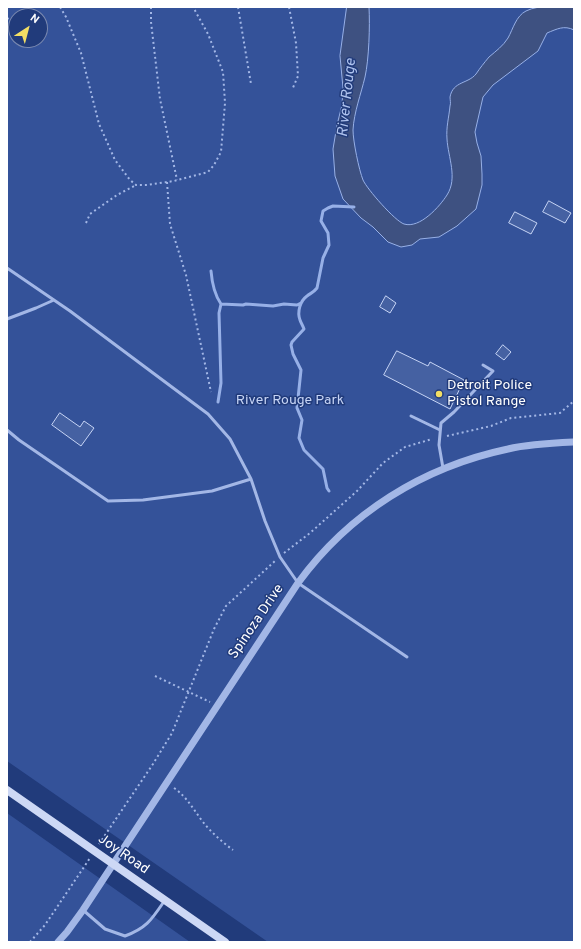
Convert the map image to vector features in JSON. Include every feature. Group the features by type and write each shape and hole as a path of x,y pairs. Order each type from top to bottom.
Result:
{"main road":[{"name":"Joy Road","path":"7,790 225,942"}],"street":[{"name":"Spinoza Drive","path":"58,942 83,910 298,584 324,551 343,532 384,500 406,486 443,468 469,459 529,445 574,442"}],"lane":[{"path":"7,268 54,300 208,414 230,439 251,479 265,521 280,557 298,584 407,657"},
{"path":"7,318 54,300"},
{"path":"443,468 439,445 441,423 454,412 493,371 483,366"},
{"path":"412,416 440,430"},
{"path":"7,430 19,440 108,501 143,500 212,491 251,479"},
{"path":"83,910 105,929 125,936 138,932 150,921 165,900"}],"path":[{"path":"60,7 66,17 81,53 99,124 115,160 130,180 136,185"},
{"path":"151,7 151,22 160,99 177,180"},
{"path":"86,223 90,214 117,195 136,185 167,182 208,172 214,165 221,152 225,102 223,72 208,34 193,7"},
{"path":"238,7 251,84"},
{"path":"289,7 296,43 298,76 292,90"},
{"path":"167,182 170,224 186,275 211,392"},
{"path":"155,676 218,705"},
{"path":"166,783 187,799 203,822 233,850"}],"green space":[{"name":"River Rouge Park","path":"7,7 574,7 574,942 268,942 7,761"},
{"path":"7,813 190,942 7,942"}],"water":[{"name":"River Rouge","path":"347,7 369,7 369,42 366,70 356,110 353,130 361,175 370,190 388,211 400,222 410,225 423,220 435,210 444,200 452,182 452,167 447,139 447,130 450,97 454,88 473,77 489,57 504,44 517,19 523,13 537,7 574,7 574,30 564,28 547,33 538,51 493,85 483,97 475,132 481,156 482,174 482,185 476,209 457,226 439,237 420,239 412,245 401,247 388,242 373,227 361,218 343,199 335,176 333,149 342,105 343,88 340,56"}],"building":[{"path":"549,201 571,213 565,223 543,212"},
{"path":"515,212 537,223 531,234 509,223"},
{"path":"386,296 396,303 390,313 380,307"},
{"path":"503,345 511,352 504,360 496,354"},
{"name":"Detroit Police Pistol Range","path":"397,351 428,366 430,362 464,380 450,409 384,375"},
{"path":"60,413 80,427 84,421 94,428 81,446 52,425"}],"waterway":[{"path":"329,491 323,469 304,450 299,438 302,420 297,408 301,370 293,354 291,345 304,329 299,317 300,307 305,298 317,288 323,258 329,245 328,233 321,221 323,211 333,206 354,207"},
{"path":"211,271 214,288 221,304 219,313 221,383 218,402"},
{"path":"221,304 273,306 284,304 297,305 301,303"}],"place":[{"name":"Detroit Police Pistol Range","path":"439,394"}]}
